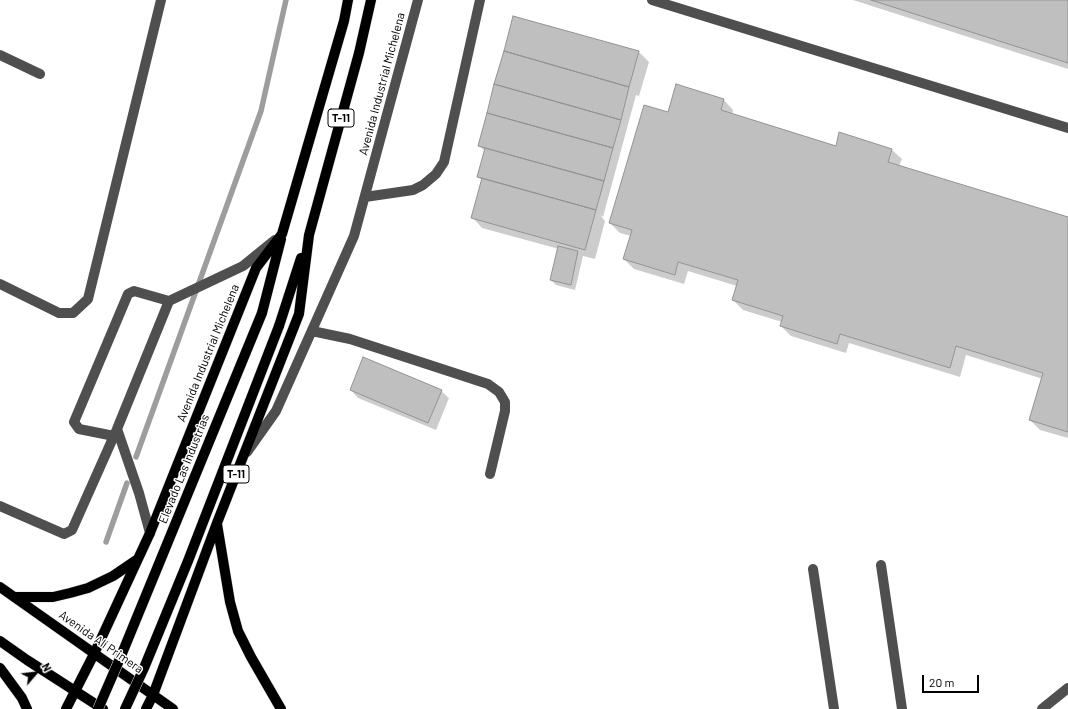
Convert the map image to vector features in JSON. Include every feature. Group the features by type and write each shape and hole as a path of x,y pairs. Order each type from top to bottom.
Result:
{"main road":[{"name":"Avenida Industrial Michelena","path":"66,709 76,692 150,533 256,268 282,234 344,21 348,0"},
{"name":"Avenida Industrial Michelena","path":"146,709 153,695 217,523 298,314 309,235 359,53 371,0"},
{"name":"Elevado Las Industrias","path":"98,709 262,313 282,234"},
{"name":"T-11","path":"125,709 144,668 188,561 284,309 309,235"},
{"path":"217,523 230,602 238,631 281,709"},
{"path":"14,597 53,597 88,588 113,576 138,559"},
{"name":"Avenida Alí Primera","path":"0,587 173,709"},
{"path":"0,641 103,709"},
{"path":"0,668 22,698 27,709"}],"street":[{"path":"0,284 59,313 73,313 88,300 161,0"},
{"name":"Avenida Industrial Michelena","path":"243,457 276,411 354,236 418,0"},
{"path":"365,198 413,190 423,185 436,174 444,162 480,0"},
{"path":"652,0 1068,128"},
{"path":"0,55 40,74"},
{"path":"116,433 79,429 74,422 128,294 134,292 169,302 244,266 282,234"},
{"path":"0,506 64,534 72,530 116,433 169,302"},
{"path":"312,331 350,339 481,381 499,392 505,402 505,411 490,474"},
{"path":"116,433 139,493 150,533"},
{"path":"881,565 902,709"},
{"path":"813,570 834,709"},
{"path":"1042,709 1068,688"}],"building":[{"path":"871,0 1068,0 1068,63"},
{"path":"513,16 639,51 629,87 504,51"},
{"path":"504,51 629,87 621,120 494,84"},
{"path":"494,84 621,120 613,148 487,113"},
{"path":"676,84 724,99 721,110 836,146 839,132 892,149 888,162 1068,217 1068,432 1029,420 1043,373 956,346 950,368 840,334 837,344 780,326 783,316 732,300 738,280 678,262 675,275 623,259 632,230 609,223 644,105 668,112"},
{"path":"487,113 613,148 604,181 478,146"},
{"path":"485,148 604,181 596,210 477,177"},
{"path":"482,178 596,210 585,250 471,218"},
{"path":"558,246 578,251 571,285 550,280"},
{"path":"363,357 442,390 428,423 350,390"}],"waterway":[{"path":"136,457 261,111 286,0"},
{"path":"106,542 127,483"}]}
